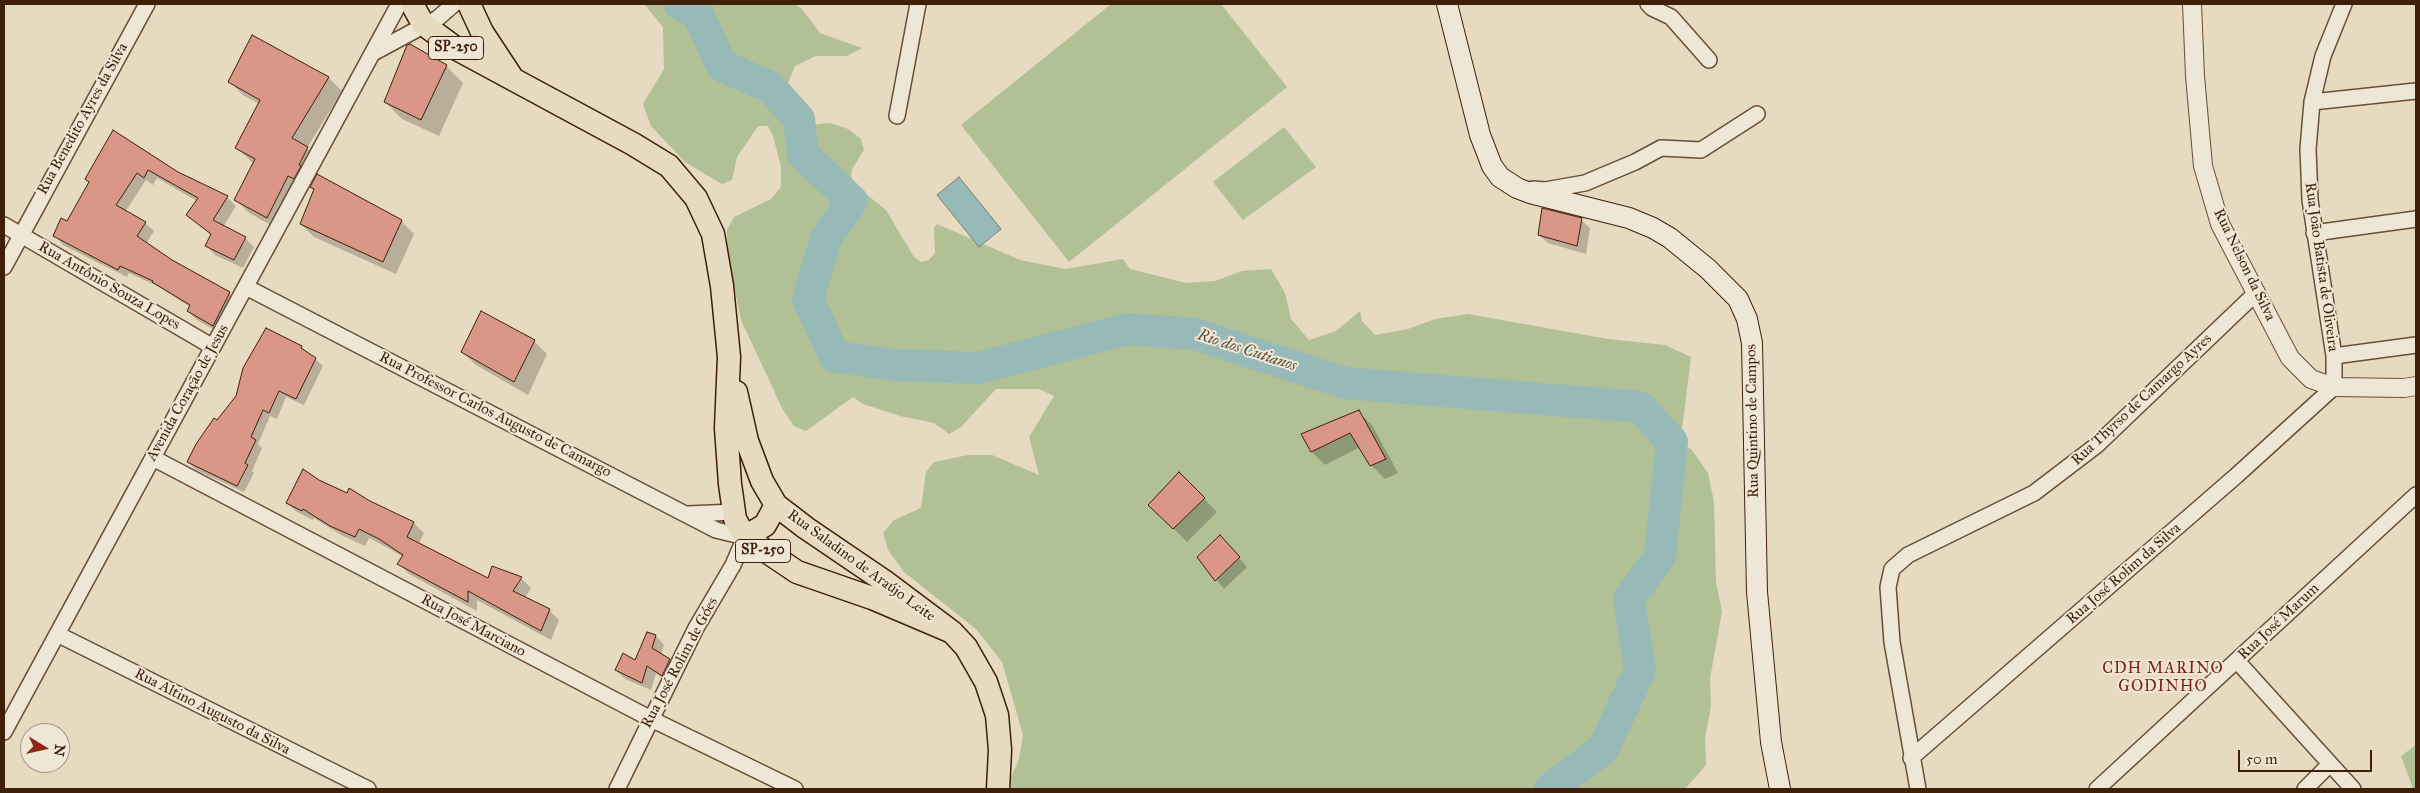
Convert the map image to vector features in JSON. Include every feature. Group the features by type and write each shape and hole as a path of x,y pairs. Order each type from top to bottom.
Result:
{"main road":[{"name":"Rua Saladino de Araújo Leite","path":"412,4 423,24 457,49 633,144 668,166 696,198 713,234 722,286 729,357 747,441 773,500 806,528 884,581 952,632 966,648 986,682 996,715 1000,750 998,789"},
{"name":"Rua Saladino de Araújo Leite","path":"469,4 482,32 513,79"},
{"name":"Rua Quintino de Campos","path":"1447,4 1486,154 1500,177 1517,188 1629,218 1653,228 1670,238 1708,269 1738,300 1744,313 1752,343 1757,592 1771,742 1780,789"},
{"name":"Rua Saladino de Araújo Leite","path":"729,357 726,428 734,512 739,529 746,537 797,572 872,598 952,632"},
{"path":"734,512 749,496 773,500 766,525 746,537"}],"street":[{"name":"Rua Benedito Ayres da Silva","path":"4,267 20,234 147,4"},
{"name":"Avenida Coração de Jesus","path":"4,732 399,4"},
{"path":"373,53 423,24 438,18 454,4"},
{"path":"897,116 918,4"},
{"path":"1648,4 1670,17 1708,60"},
{"name":"Rua Nelson da Silva","path":"2192,4 2195,76 2203,166 2220,224 2290,358 2310,379 2334,387 2404,388 2416,386"},
{"name":"Rua João Batista de Oliveira","path":"2334,387 2334,356 2310,200 2308,149 2312,102 2323,56 2344,4"},
{"path":"2312,102 2416,91"},
{"path":"1517,188 1544,190 1585,183 1627,166 1661,148 1701,150 1757,114"},
{"path":"2314,233 2416,219"},
{"name":"Rua Antônio Souza Lopes","path":"4,225 213,347"},
{"name":"Rua Professor Carlos Augusto de Camargo","path":"246,287 716,530 746,537"},
{"name":"Rua Thyrso de Camargo Ayres","path":"1911,758 1892,642 1888,587 1892,569 1908,555 2034,493 2097,445 2255,294"},
{"path":"2334,356 2416,345"},
{"name":"Rua José Rolim da Silva","path":"1911,758 2236,476 2334,387"},
{"name":"Rua José Marciano","path":"153,458 650,718 795,789"},
{"name":"Rua José Marum","path":"2097,789 2416,495"},
{"path":"686,514 734,512"},
{"name":"Rua José Rolim de Góes","path":"617,789 650,718 696,628 733,565 746,537"},
{"name":"Rua Altino Augusto da Silva","path":"57,634 368,789"},
{"path":"2237,661 2353,789"},
{"path":"1911,758 1918,789"},
{"path":"2304,789 2330,765"}],"green space":[{"path":"644,4 794,4 801,8 820,33 862,48 847,56 816,56 795,66 785,91 790,115 801,126 830,123 848,129 861,139 864,150 852,169 851,182 886,210 914,257 921,262 929,260 935,253 934,228 937,224 1020,260 1065,269 1123,259 1130,269 1186,283 1215,281 1242,271 1271,269 1285,293 1291,319 1309,340 1336,331 1360,311 1362,321 1375,335 1408,329 1435,319 1468,314 1608,339 1665,345 1691,357 1680,445 1691,449 1708,473 1714,502 1716,583 1722,611 1710,679 1711,706 1705,738 1706,765 1685,789 1006,789 1019,759 1023,735 1002,662 976,629 904,572 888,550 883,533 894,520 921,508 926,472 934,462 968,455 992,455 1039,475 1029,437 1054,396 1039,389 996,389 961,427 949,434 934,423 900,416 863,404 853,397 806,431 794,426 783,410 741,320 727,250 727,230 734,217 771,199 781,187 781,167 773,136 768,126 758,126 737,157 732,180 722,184 685,162 651,126 643,104 664,69 663,27"},
{"path":"1111,4 1221,4 1287,87 1069,262 961,125"},
{"path":"1284,127 1316,167 1243,220 1213,182"},
{"path":"2416,745 2416,789 2413,789 2401,756"}],"water":[{"path":"959,177 1001,229 979,247 937,195"}],"building":[{"path":"252,35 329,77 292,138 308,147 299,165 301,166 294,179 288,176 267,218 234,200 255,159 235,148 260,100 228,82"},
{"path":"410,44 447,65 421,120 384,102 407,45"},
{"path":"113,130 178,172 228,196 213,220 246,237 234,260 205,246 211,234 186,215 198,198 148,170 144,178 137,173 116,205 146,222 137,236 172,260 230,292 213,326 187,311 190,305 153,281 120,266 118,270 53,236 61,218 67,221 89,182 85,179"},
{"path":"317,174 402,220 383,262 300,224 314,189 310,187"},
{"path":"1542,208 1582,218 1577,246 1538,235"},
{"path":"481,311 535,340 514,382 461,352"},
{"path":"266,328 302,346 301,348 316,358 296,399 279,391 269,413 263,410 251,437 256,440 245,463 248,465 237,486 187,462 196,444 214,418 217,420 236,396 243,368"},
{"path":"1359,410 1386,459 1370,466 1350,433 1311,452 1301,434"},
{"path":"303,469 319,480 347,493 349,488 370,501 414,522 407,537 488,578 492,566 522,577 513,591 550,609 541,631 468,591 468,602 397,564 403,555 379,539 359,529 355,537 330,526 303,509 302,511 286,503"},
{"path":"1179,472 1205,498 1173,529 1148,505"},
{"path":"1220,535 1240,557 1215,581 1197,557"},
{"path":"647,632 656,635 652,648 670,659 662,676 647,666 642,683 615,670 623,653 635,660"}],"waterway":[{"name":"Rio dos Cutianos","path":"680,4 697,12 722,66 770,87 799,119 803,154 852,201 826,238 808,299 835,357 896,365 978,368 1128,329 1195,334 1345,383 1640,407 1672,442 1660,556 1629,599 1640,670 1603,749 1550,789"}],"district":[{"name":"CDH MARINO GODINHO","path":"2163,678"}]}
